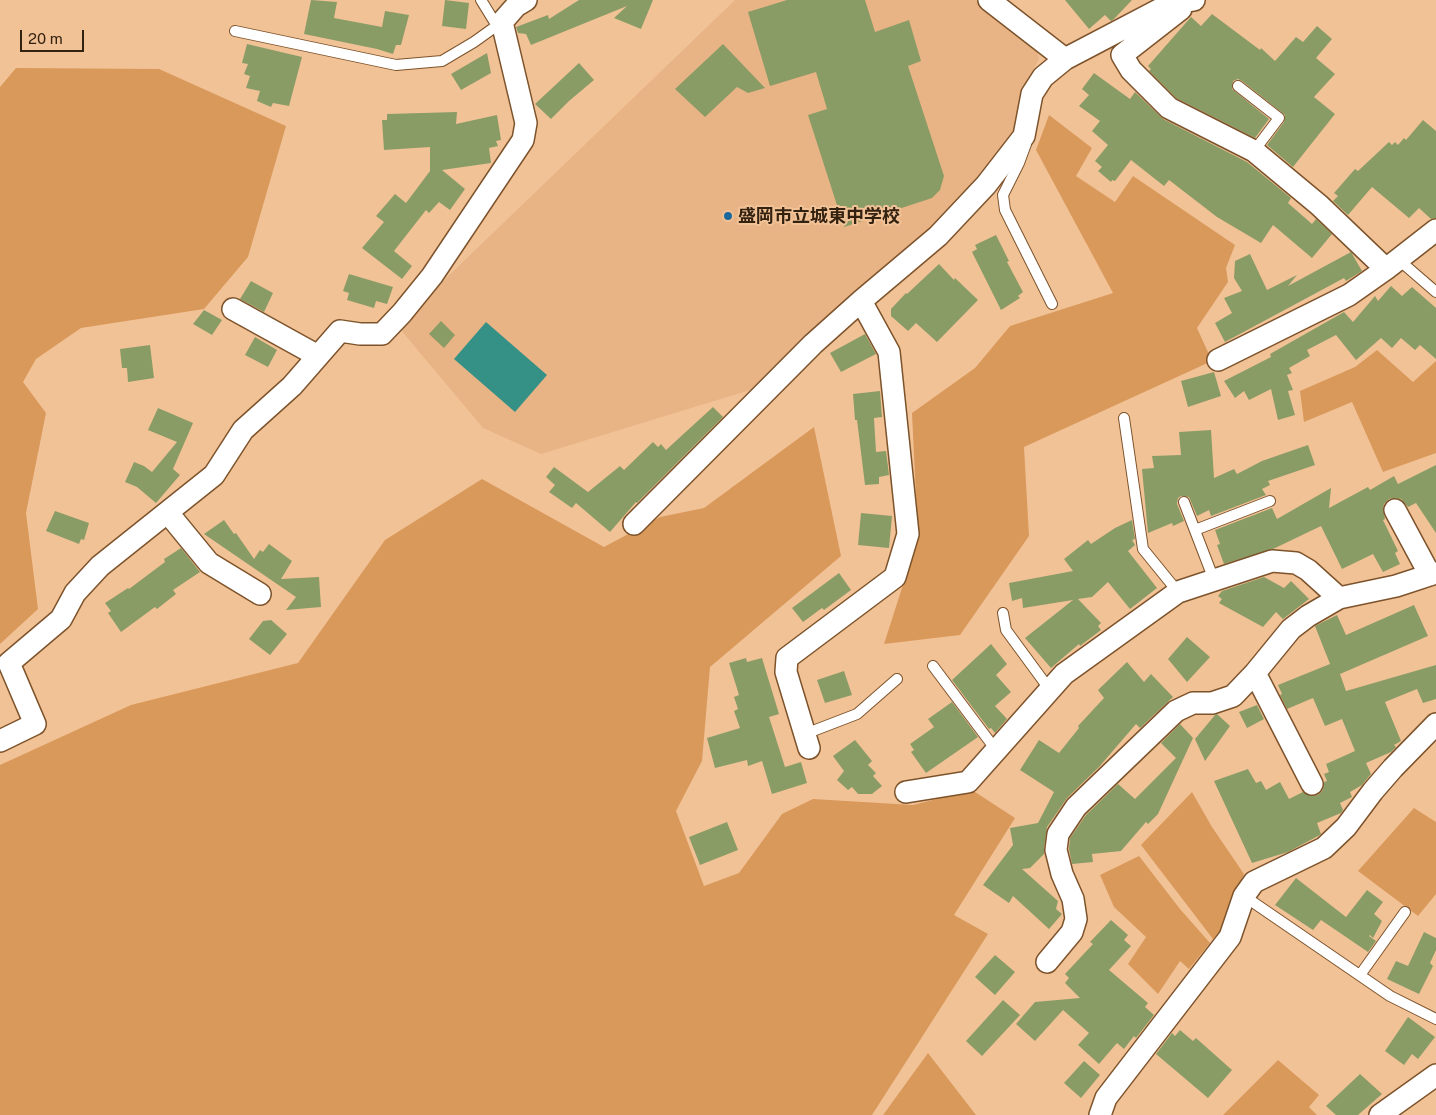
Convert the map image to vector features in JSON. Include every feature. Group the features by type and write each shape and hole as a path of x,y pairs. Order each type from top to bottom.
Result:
{"street":[{"path":"0,741 34,724 9,663 61,619 75,593 100,566 214,475 243,430 292,386 340,331 360,334 382,334 432,276 523,140 526,123 499,24 516,6 526,0"},
{"path":"989,0 1065,59"},
{"path":"634,524 806,351 861,301 938,236 986,185 1024,136 1032,94 1043,78 1065,59 1170,4 1192,1"},
{"path":"1192,1 1122,55 1131,70 1169,108 1254,151 1392,264"},
{"path":"1218,360 1349,295 1436,230"},
{"path":"807,741 786,672 787,658 895,577 908,534 889,352 861,301"},
{"path":"233,309 318,356"},
{"path":"1047,962 1072,932 1076,919 1073,899 1062,874 1056,850 1058,834 1076,807 1176,711 1193,703 1212,703 1233,696 1255,673 1291,629 1308,616 1339,598 1396,586 1433,574 1395,510"},
{"path":"168,513 209,563 260,594"},
{"path":"906,792 968,782 1064,674 1178,592 1272,561 1296,563 1308,570 1339,598"},
{"path":"1255,673 1312,784"},
{"path":"1100,1115 1106,1098 1230,937 1244,896 1254,882 1315,854 1336,838 1393,768 1436,724"},
{"path":"1380,1115 1436,1075"}],"lane":[{"path":"235,31 396,65 442,61 499,24 481,0"},
{"path":"1238,86 1279,118 1254,151"},
{"path":"1024,136 1026,146 1003,195 1005,210 1052,304"},
{"path":"1392,264 1436,292"},
{"path":"1124,418 1143,550 1178,592"},
{"path":"1195,530 1270,501"},
{"path":"1184,502 1214,580"},
{"path":"1003,613 1006,630 1050,690"},
{"path":"933,666 996,750"},
{"path":"807,741 857,714 897,679"},
{"path":"1244,896 1390,996 1436,1019"},
{"path":"1360,975 1405,912"}],"shaded area":[{"name":"盛岡市立城東中学校","path":"735,0 976,0 1036,47 1039,59 1023,89 1017,127 987,168 931,231 810,331 760,387 541,454 483,428 400,329 442,282"},
{"path":"16,68 159,69 286,126 248,257 204,309 81,328 36,359 23,382 46,413 26,513 38,609 0,644 0,87"},
{"path":"1049,115 1092,148 1076,176 1115,202 1133,176 1235,245 1226,268 1228,282 1197,328 1212,361 1024,447 1029,536 960,635 884,644 918,538 912,413 975,368 1010,326 1113,293 1036,150"},
{"path":"1377,350 1413,382 1436,361 1436,453 1383,472 1352,402 1304,422 1300,391 1355,367"},
{"path":"814,427 841,556 710,667 702,761 676,811 704,886 739,873 782,814 813,799 913,805 972,790 1015,818 954,915 988,934 872,1115 0,1115 0,765 131,705 298,663 385,540 482,479 604,547 660,517 704,508"},
{"path":"1192,792 1212,827 1244,874 1222,929 1213,939 1141,845"},
{"path":"1414,808 1436,822 1436,894 1418,916 1358,871"},
{"path":"1139,856 1180,909 1210,943 1189,969 1180,961 1158,994 1128,964 1146,937 1114,907 1100,875"},
{"path":"928,1053 976,1115 883,1115"},
{"path":"1278,1060 1319,1095 1309,1107 1317,1115 1223,1115"}],"water":[{"path":"486,322 547,375 515,412 454,359"}],"building":[{"path":"311,0 337,2 334,18 382,27 385,11 409,15 401,45 396,45 393,54 304,34"},
{"path":"445,0 469,3 466,29 442,26"},
{"path":"579,0 653,0 641,29 614,18 627,6 531,45 526,34 518,33 516,27 548,15 549,19"},
{"path":"787,0 865,0 875,32 909,20 921,61 908,66 944,176 940,190 932,198 844,227 808,115 827,109 816,72 770,86 748,12"},
{"path":"1065,0 1132,0 1114,19 1111,21 1105,15 1089,29"},
{"path":"1212,14 1260,50 1261,48 1275,61 1296,37 1303,42 1317,26 1332,39 1316,58 1335,74 1314,97 1335,114 1293,167 1267,145 1284,122 1285,115 1242,81 1238,79 1233,81 1232,89 1269,119 1255,138 1176,98 1149,71 1151,69 1148,66 1191,17 1201,26"},
{"path":"247,44 302,57 289,106 273,103 271,107 257,101 260,91 246,88 250,76 244,74 248,64 242,63"},
{"path":"723,44 765,88 748,93 737,87 705,117 675,89"},
{"path":"487,53 491,73 461,90 451,74"},
{"path":"579,63 594,80 551,119 535,104"},
{"path":"1094,73 1130,99 1135,92 1163,119 1247,162 1291,198 1288,203 1312,224 1316,219 1332,234 1312,258 1273,225 1261,243 1217,217 1169,180 1164,186 1131,160 1115,181 1112,180 1111,182 1098,171 1102,167 1095,161 1108,145 1092,131 1100,121 1079,106 1089,95 1082,89"},
{"path":"457,112 456,124 497,115 501,140 496,141 498,146 489,148 491,163 442,170 465,189 450,210 439,202 429,213 426,210 394,251 412,266 402,279 362,248 384,222 376,216 395,194 406,203 430,171 430,147 384,150 382,120 387,120 387,114"},
{"path":"1423,120 1436,131 1436,218 1431,219 1419,208 1409,218 1372,187 1348,215 1333,201 1338,196 1334,193 1355,169 1358,171 1389,142 1392,145 1395,142 1398,145 1404,138 1406,140"},
{"path":"996,235 1009,261 1007,262 1023,292 1018,296 1020,298 1001,310 972,252 977,249 975,245"},
{"path":"1351,252 1362,271 1346,281 1344,278 1225,342 1215,323 1232,313 1224,298 1242,291 1234,278 1235,261 1250,254 1267,290 1297,275 1288,286"},
{"path":"939,264 954,280 955,278 978,300 937,342 916,323 908,331 891,316 891,309"},
{"path":"349,274 393,287 387,304 376,301 374,308 347,300 349,293 343,291"},
{"path":"251,281 273,293 264,312 240,299"},
{"path":"1391,286 1402,296 1412,287 1436,308 1436,359 1420,345 1415,350 1401,338 1392,348 1381,338 1356,360 1336,335 1307,350 1310,356 1289,368 1292,373 1287,375 1293,390 1288,391 1295,415 1278,420 1271,389 1249,400 1244,391 1235,398 1224,381 1271,357 1270,354 1344,312 1353,322 1375,296 1378,301"},
{"path":"204,310 222,320 212,335 193,324"},
{"path":"441,321 455,335 444,348 429,334"},
{"path":"865,334 876,354 841,372 830,353"},
{"path":"255,337 277,350 268,367 245,355"},
{"path":"150,345 154,378 128,382 127,368 122,368 120,349"},
{"path":"1214,372 1221,396 1188,407 1181,381"},
{"path":"880,391 882,417 874,418 876,452 886,451 889,475 879,477 879,484 865,485 853,394"},
{"path":"713,407 723,417 636,502 610,532 576,503 572,508 549,492 555,485 546,477 554,467 588,492 620,466 624,470 653,442 658,447 661,444 666,450"},
{"path":"158,408 193,423 173,469 180,475 156,503 137,487 125,482 134,462 152,472 177,442 148,430"},
{"path":"1211,430 1214,478 1234,469 1237,474 1262,461 1308,445 1315,465 1268,481 1270,485 1262,489 1266,495 1211,516 1209,510 1197,516 1189,497 1181,496 1178,498 1177,504 1184,521 1173,526 1172,523 1148,533 1142,469 1154,468 1152,456 1181,455 1179,432"},
{"path":"1436,465 1436,533 1416,503 1408,507 1401,499 1389,499 1384,504 1385,519 1383,520 1398,551 1395,553 1400,564 1383,572 1373,554 1342,569 1321,526 1273,549 1224,564 1217,545 1220,544 1215,530 1272,508 1277,519 1331,488 1329,508 1368,487 1370,490 1394,476 1398,484"},
{"path":"55,511 89,523 84,540 81,539 79,544 46,531"},
{"path":"861,513 892,516 889,548 858,545"},
{"path":"224,520 234,534 236,533 254,559 260,550 263,552 269,544 292,561 281,579 319,577 321,607 286,610 296,597 204,534"},
{"path":"1132,520 1135,539 1132,540 1135,545 1128,551 1157,588 1130,609 1108,582 1092,597 1078,599 1101,623 1098,626 1101,630 1080,646 1079,644 1051,668 1025,638 1073,600 1023,608 1022,598 1012,601 1009,583 1073,571 1064,559 1088,540 1091,544 1115,528"},
{"path":"181,548 200,572 173,590 176,594 157,609 155,607 121,632 108,613 111,611 105,603 129,589 165,562 164,559"},
{"path":"839,573 851,590 824,610 822,608 803,622 792,608"},
{"path":"1264,577 1284,588 1291,581 1309,599 1283,619 1276,612 1263,627 1219,603 1222,599 1218,596 1222,591"},
{"path":"1414,605 1428,636 1340,674 1346,691 1436,665 1436,699 1423,703 1417,689 1385,702 1401,741 1394,745 1396,747 1391,752 1366,763 1371,774 1362,785 1350,792 1352,797 1340,803 1343,810 1341,813 1317,823 1321,834 1288,852 1252,863 1214,781 1248,769 1256,783 1261,781 1266,790 1280,782 1289,799 1303,792 1311,796 1318,795 1323,790 1324,782 1327,781 1324,774 1329,772 1326,764 1355,751 1342,719 1325,726 1313,698 1287,709 1280,695 1282,694 1278,685 1330,664 1315,626 1337,615 1346,635"},
{"path":"271,620 287,634 270,655 249,639 263,621"},
{"path":"1187,637 1210,657 1187,682 1168,659"},
{"path":"991,644 1007,664 996,675 1011,692 995,706 1007,719 995,733 991,728 989,729 952,680"},
{"path":"746,658 747,662 762,658 779,714 769,717 785,767 801,762 807,783 772,794 762,761 748,766 747,760 715,768 707,738 740,728 734,711 738,709 734,697 739,695 729,663"},
{"path":"1127,662 1144,682 1151,674 1173,697 1140,728 1136,724 1099,767 1067,798 1047,827 1044,854 1030,868 1022,869 1058,901 1056,909 1062,914 1049,929 1013,896 1009,903 983,885 1013,845 1010,828 1038,823 1054,792 1020,770 1039,740 1059,753 1079,728 1078,726 1104,698 1098,690"},
{"path":"844,671 852,695 825,703 817,680"},
{"path":"952,702 978,737 926,773 911,752 914,750 910,744 934,727 928,719"},
{"path":"1257,705 1264,719 1247,728 1239,712"},
{"path":"1217,714 1230,726 1205,761 1195,739"},
{"path":"1180,724 1193,738 1158,814 1148,824 1146,822 1121,851 1092,854 1093,862 1072,864 1069,849 1070,838 1086,815 1118,784 1135,799 1176,758 1161,743"},
{"path":"855,740 872,761 868,765 876,773 873,776 882,786 872,794 858,794 852,787 848,790 837,780 844,771 833,756"},
{"path":"727,822 738,850 700,865 689,837"},
{"path":"1296,878 1346,917 1367,890 1383,902 1374,914 1382,921 1373,938 1369,936 1376,941 1368,952 1321,920 1313,930 1275,905"},
{"path":"1111,920 1128,935 1124,940 1131,946 1109,970 1148,1003 1145,1007 1154,1015 1136,1038 1134,1036 1124,1049 1117,1043 1099,1064 1078,1045 1089,1033 1063,1010 1035,1041 1016,1024 1035,1002 1080,998 1065,983 1069,978 1065,974 1093,944 1090,942"},
{"path":"1424,932 1436,938 1436,950 1430,963 1433,966 1419,994 1387,979 1396,961 1408,966"},
{"path":"995,955 1015,972 995,995 975,977"},
{"path":"1003,1000 1020,1015 982,1056 966,1041"},
{"path":"1408,1017 1435,1037 1418,1059 1412,1054 1404,1065 1385,1051"},
{"path":"1180,1030 1193,1041 1196,1038 1232,1070 1208,1098 1156,1054 1172,1033 1175,1036"},
{"path":"1084,1061 1100,1075 1081,1098 1064,1083"},
{"path":"1360,1074 1382,1094 1358,1115 1336,1115 1326,1106"}],"place":[{"name":"盛岡市立城東中学校","path":"728,216"}]}
